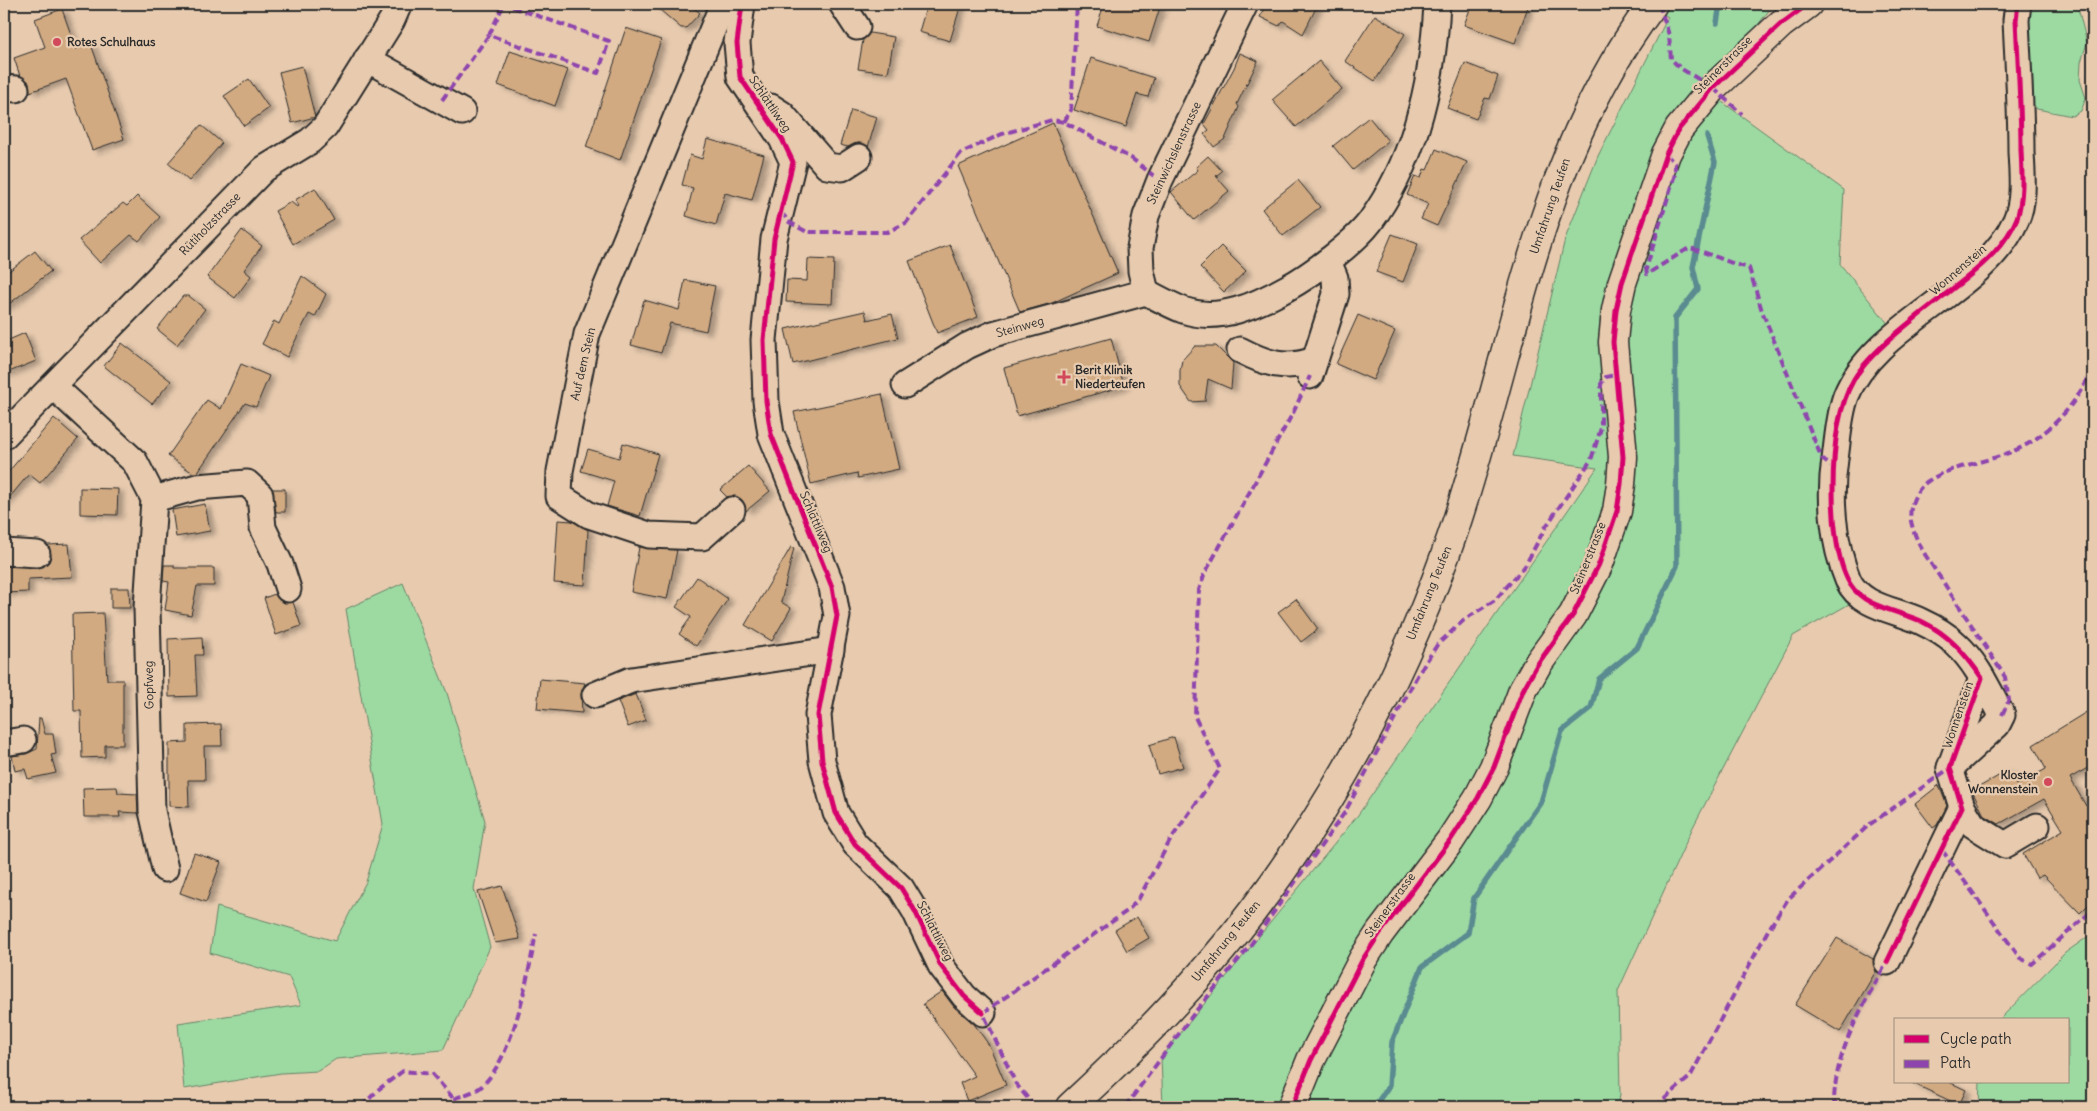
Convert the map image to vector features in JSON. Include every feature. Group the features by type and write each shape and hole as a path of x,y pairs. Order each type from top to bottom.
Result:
{"main road":[{"name":"Umfahrung Teufen","path":"1070,1107 1151,1029 1252,912 1304,835 1370,725 1427,601 1454,530 1541,228 1558,180 1594,97 1618,55 1653,4"},
{"name":"Steinerstrasse","path":"1292,1107 1311,1060 1364,959 1380,933 1450,841 1478,798 1494,767 1523,690 1537,665 1574,615 1599,564 1617,511 1623,456 1613,342 1616,310 1622,283 1666,154 1679,129 1713,88 1766,37 1808,4"}],"street":[{"name":"Rütiholzstrasse","path":"4,436 264,169 310,141 325,127 400,4"},
{"name":"Auf dem Stein","path":"723,4 587,334 560,471 559,496 589,515 649,535 702,537 732,510"},
{"name":"Schlättliweg","path":"742,4 737,43 740,77 782,139 792,162 774,239 764,340 766,400 771,434 832,587 837,616 818,715 822,762 836,813 855,844 901,888 915,911 941,966 964,996 983,1013"},
{"path":"842,4 858,27"},
{"name":"Steinwichslenstrasse","path":"1146,292 1141,271 1140,248 1146,216 1160,180 1245,4"},
{"path":"1146,292 1184,310 1207,315 1232,313 1268,298 1299,282 1328,261 1369,223 1392,187 1411,146 1425,95 1435,40 1437,4"},
{"name":"Wonnenstein","path":"2018,4 2016,20 2022,180 2016,219 2005,240 1982,265 1882,348 1855,379 1846,396 1833,468 1836,533 1849,583 1857,593 1868,601 1920,621 1941,632 1968,657 1982,678 1950,768 1962,807 1974,825 2005,845 2037,826"},
{"path":"367,59 462,112"},
{"path":"750,94 782,114 827,166 842,168 859,157"},
{"path":"1240,350 1257,359 1282,366 1312,368 1336,294 1335,278 1328,261"},
{"name":"Steinweg","path":"905,385 966,346 993,334 1146,292"},
{"path":"53,386 135,462 154,499 197,487 246,484 260,495 263,528 280,564 288,589"},
{"name":"Gopfweg","path":"154,499 147,608 152,811 165,869"},
{"path":"4,552 37,554"},
{"path":"595,695 631,680 831,650"},
{"path":"1887,962 1962,807"}],"green space":[{"path":"1648,4 1774,4 1707,91 1844,190 1840,264 1890,326 1832,426 1851,603 1793,636 1693,827 1618,991 1620,1094 1618,1107 1163,1107 1161,1057 1358,815 1597,468 1513,456 1565,239 1598,156 1668,17"},
{"path":"2024,4 2077,4 2087,43 2081,62 2080,80 2086,98 2081,111 2072,116 2037,109 2030,100"},
{"path":"403,583 447,693 485,821 474,889 490,947 443,1050 336,1059 318,1071 281,1073 184,1089 178,1023 301,1005 289,977 210,953 217,907 335,941 366,882 383,824 346,609"},
{"path":"2093,933 2093,1107 1979,1107 1980,1084 2070,1084 2070,1018 2001,1018 2065,953"}],"building":[{"path":"653,4 689,4 700,13 686,28 681,28"},
{"path":"927,4 961,4 950,41 919,32"},
{"path":"1104,4 1161,4 1149,42 1097,26"},
{"path":"1266,4 1318,4 1303,34 1283,21 1279,26 1260,17"},
{"path":"1472,4 1529,4 1515,43 1464,25"},
{"path":"62,9 76,49 91,44 124,139 92,150 66,79 30,92 29,82 20,76 14,58 45,47 35,19"},
{"path":"1375,15 1405,34 1375,81 1345,61"},
{"path":"626,28 661,40 620,160 586,147"},
{"path":"870,33 894,37 888,73 858,69 863,40"},
{"path":"510,51 568,70 555,106 498,85"},
{"path":"1240,53 1258,61 1237,104 1239,107 1225,139 1214,147 1204,134 1209,130 1204,124"},
{"path":"1091,58 1154,78 1148,97 1137,94 1126,127 1074,110"},
{"path":"1319,61 1342,89 1296,127 1272,100"},
{"path":"1465,63 1498,76 1490,99 1485,98 1476,119 1447,108"},
{"path":"302,66 315,117 292,123 279,72"},
{"path":"249,79 269,108 244,126 224,96"},
{"path":"851,110 877,117 868,147 859,143 848,147 840,145"},
{"path":"1369,117 1388,141 1353,170 1333,146"},
{"path":"1053,123 1118,273 1052,303 1020,312 958,166"},
{"path":"201,125 222,143 189,181 168,163"},
{"path":"707,139 764,155 752,200 725,193 716,225 686,216 693,188 682,185 690,155 702,159"},
{"path":"1436,149 1467,162 1437,226 1421,219 1428,204 1407,195 1415,176 1421,178 1424,169 1427,170"},
{"path":"1208,156 1222,171 1216,176 1229,191 1194,220 1171,192 1198,170 1196,167"},
{"path":"1298,180 1320,207 1283,236 1262,209"},
{"path":"315,188 334,220 293,244 275,211 291,202 297,207 299,206 295,200"},
{"path":"137,196 160,217 139,241 131,235 100,263 79,240 123,203 127,206"},
{"path":"242,230 262,246 244,270 251,276 235,298 207,277"},
{"path":"1392,234 1418,244 1403,282 1376,272"},
{"path":"950,245 978,317 937,333 909,261"},
{"path":"1221,246 1246,271 1224,292 1200,267"},
{"path":"35,251 51,271 4,308 4,275"},
{"path":"808,259 834,260 832,304 786,302 787,280 807,281"},
{"path":"302,276 326,294 315,317 309,314 287,357 262,344 274,321 279,324"},
{"path":"685,280 715,286 706,331 670,323 661,353 631,345 644,300 679,310"},
{"path":"183,296 189,296 205,309 177,345 157,329"},
{"path":"865,311 867,320 892,314 898,338 793,364 785,329"},
{"path":"1358,315 1395,331 1373,380 1336,364"},
{"path":"25,333 36,361 4,374 4,342"},
{"name":"Berit Klinik Niederteufen","path":"1111,338 1124,386 1017,416 1004,368"},
{"path":"122,343 171,381 152,404 104,366"},
{"path":"1195,346 1216,346 1233,363 1231,389 1208,379 1205,401 1191,402 1180,386 1180,370 1182,360"},
{"path":"241,364 269,376 256,407 245,403 197,473 193,473 168,456 207,400 221,409"},
{"path":"882,394 899,469 858,478 857,473 811,484 794,412"},
{"path":"54,418 78,439 40,483 29,474 4,504 4,477"},
{"path":"623,443 658,454 640,516 607,506 614,481 581,471 588,449 619,458"},
{"path":"748,466 770,491 746,511 742,500 736,496 727,497 720,490"},
{"path":"80,488 118,489 117,515 80,514"},
{"path":"272,489 285,489 285,512 276,512"},
{"path":"205,504 210,531 176,537 172,510"},
{"path":"558,520 572,521 588,530 585,585 554,583"},
{"path":"69,544 72,577 28,579 28,592 4,593 4,566 43,567 49,562 51,555 48,545"},
{"path":"639,547 677,550 667,599 631,592"},
{"path":"791,547 794,548 781,602 791,608 772,641 745,625"},
{"path":"164,565 174,565 174,568 214,568 214,586 197,586 191,615 165,610 169,582 163,581"},
{"path":"697,577 728,599 696,646 679,634 691,617 676,607"},
{"path":"111,588 129,588 130,608 111,608"},
{"path":"275,594 284,603 293,602 301,626 276,635 264,598"},
{"path":"1296,599 1318,629 1301,642 1278,612"},
{"path":"103,613 107,680 123,680 123,745 105,745 105,757 82,758 81,711 74,711 72,614"},
{"path":"202,637 203,655 195,655 197,696 169,697 168,639"},
{"path":"540,679 585,683 581,694 582,713 537,709"},
{"path":"636,694 646,720 628,727 618,701"},
{"name":"Kloster Wonnenstein","path":"2093,708 2093,765 2070,778 2086,806 2093,802 2093,900 2080,913 2043,875 2037,878 2023,854 2063,830 2044,799 1999,824 1984,815 1972,791 2009,770 2017,785 2046,769 2033,745"},
{"path":"39,718 41,718 45,734 53,734 56,754 51,755 56,773 28,779 25,769 15,771 12,756 26,754 37,749"},
{"path":"221,724 222,746 204,746 205,780 188,780 189,807 169,806 169,743 187,742 187,725"},
{"path":"1174,737 1183,767 1158,774 1149,745"},
{"path":"1939,785 1947,806 1937,825 1933,828 1915,804"},
{"path":"117,787 118,793 137,794 138,813 119,812 120,817 84,817 83,788"},
{"path":"194,853 221,862 206,902 180,893"},
{"path":"502,886 520,939 495,943 478,892"},
{"path":"1137,917 1149,938 1127,951 1115,930"},
{"path":"1837,938 1873,959 1876,971 1840,1032 1795,1005"},
{"path":"942,991 954,1007 974,1024 989,1045 1006,1085 967,1101 960,1083 975,1076 923,1004"},
{"path":"1914,1084 1953,1084 1966,1090 1959,1105"}],"waterway":[{"path":"1717,23 1720,4"},
{"path":"1374,1107 1389,1086 1392,1042 1422,967 1468,933 1474,898 1541,802 1562,731 1591,708 1599,679 1637,648 1677,566 1675,318 1698,289 1693,267 1715,162 1707,136"}],"marked path":[{"path":"489,35 504,4"},
{"path":"442,100 489,35 598,73 609,41 504,4"},
{"path":"1064,122 1071,110 1077,4"},
{"path":"1659,4 1669,35 1671,59 1680,68 1713,88 1742,114"},
{"path":"781,212 789,222 807,232 887,232 906,223 961,153 1002,134 1052,120 1064,122 1131,158 1154,176"},
{"path":"1666,154 1675,164 1675,174 1646,269 1647,274 1689,248 1749,268 1762,311 1822,459 1833,468"},
{"path":"2002,715 2009,700 2005,677 1921,548 1911,521 1912,504 1924,484 1939,475 2019,449 2042,435 2069,408 2083,387 2093,364"},
{"path":"1125,1107 1195,1012 1249,947 1345,812 1417,676 1437,645 1464,620 1495,600 1525,566 1545,528 1591,460 1601,428 1601,384 1606,377 1615,375"},
{"path":"1035,1107 1016,1084 983,1013 1127,911 1138,900 1171,839 1220,769 1195,717 1199,590 1204,575 1294,411 1310,376"},
{"path":"1655,1107 1690,1077 1767,932 1788,899 1869,825 1950,768"},
{"path":"1942,850 2020,958 2032,964 2093,910"},
{"path":"454,1099 473,1092 482,1086 503,1055 524,993 536,934"},
{"path":"1839,1107 1834,1102 1839,1064 1852,1029 1887,962"},
{"path":"361,1107 379,1089 403,1071 432,1074 454,1099 451,1107"}],"cycle path":[{"path":"742,4 737,43 740,77 782,139 793,162 774,239 764,340 766,401 771,434 832,587 837,616 818,715 822,761 836,813 855,844 901,888 915,911 941,966 964,996 983,1013"},
{"path":"1292,1107 1311,1060 1363,959 1380,933 1450,841 1478,798 1494,767 1523,690 1537,665 1573,615 1599,564 1617,511 1623,457 1613,342 1616,310 1622,283 1666,154 1679,129 1713,88 1781,24 1808,4"},
{"path":"1887,962 1962,807 1950,768 1982,678 1962,652 1940,632 1912,617 1873,603 1856,592 1850,584 1841,563 1835,526 1833,501 1835,447 1843,404 1854,379 1863,366 1890,339 1988,259 2007,236 2017,218 2021,202 2022,184 2016,20 2018,4"}],"place":[{"name":"Rotes Schulhaus","path":"57,42"},
{"name":"Berit Klinik Niederteufen","path":"1064,377"},
{"name":"Kloster Wonnenstein","path":"2048,782"}]}
